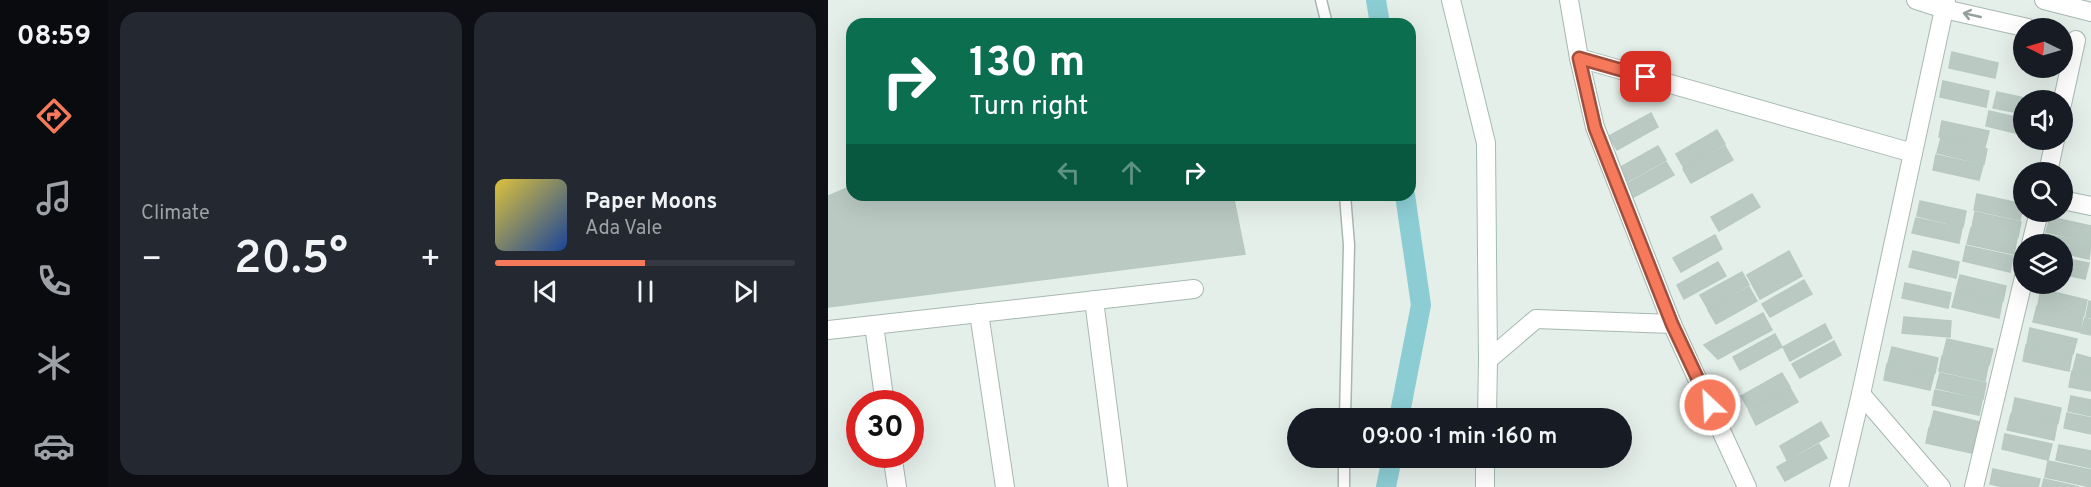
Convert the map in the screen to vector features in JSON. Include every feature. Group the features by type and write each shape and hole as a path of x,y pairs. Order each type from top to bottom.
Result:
{"street":[{"path":"1451,0 1486,143 1486,408"},
{"path":"1569,0 1595,128 1672,324 1747,487"},
{"path":"1916,0 1945,4 2013,24"},
{"path":"2044,0 2081,6"},
{"path":"1839,487 1945,4"},
{"path":"2065,90 2077,40"},
{"path":"1579,58 1913,153"},
{"path":"2073,202 2091,206"},
{"path":"828,330 1194,289"},
{"path":"1974,487 2020,294"},
{"path":"1094,300 1118,487"},
{"path":"980,313 1005,487"},
{"path":"1488,360 1536,319 1672,324"},
{"path":"874,325 883,390"},
{"path":"1861,394 1941,487"},
{"path":"894,468 897,487"},
{"path":"1485,468 1485,487"}],"lane":[{"path":"1321,0 1326,18"},
{"path":"1345,201 1349,245 1345,408"},
{"path":"1344,468 1344,487"}],"building":[{"path":"1952,52 1998,63 1995,78 1949,68"},
{"path":"1943,81 1989,91 1986,107 1940,97"},
{"path":"1997,92 2013,95 2013,112 1993,108"},
{"path":"1989,111 2013,116 2013,132 1986,126"},
{"path":"1651,113 1658,127 1617,150 1609,136"},
{"path":"1942,121 1989,131 1985,147 1939,137"},
{"path":"1717,130 1725,144 1684,168 1676,154"},
{"path":"1941,138 1987,149 1984,164 1937,153"},
{"path":"1658,146 1666,160 1625,183 1617,169"},
{"path":"1725,146 1733,160 1691,183 1683,169"},
{"path":"1936,155 1983,165 1979,180 1933,170"},
{"path":"1666,162 1674,175 1632,198 1625,185"},
{"path":"846,188 846,201 1234,201 1245,254 828,307 828,196"},
{"path":"1752,194 1760,207 1719,231 1711,217"},
{"path":"1977,194 2013,202 2013,218 1974,210"},
{"path":"1920,201 1966,211 1963,227 1917,216"},
{"path":"1975,212 2021,222 2019,234 2013,234 2013,236 1972,227"},
{"path":"1916,218 1962,228 1959,243 1912,233"},
{"path":"2049,222 2073,222 2091,226 2091,242 2073,238 2073,234 2046,232"},
{"path":"1971,228 2013,237 2013,254 1967,244"},
{"path":"1715,235 1722,249 1681,272 1673,258"},
{"path":"2073,239 2091,243 2089,259 2073,255"},
{"path":"1966,246 2013,256 2010,272 1963,261"},
{"path":"1789,251 1802,276 1760,299 1747,275"},
{"path":"1913,251 1959,262 1956,278 1909,267"},
{"path":"2073,260 2089,263 2085,279 2073,276"},
{"path":"1718,262 1726,276 1684,299 1677,285"},
{"path":"1742,272 1749,285 1708,309 1700,295"},
{"path":"1960,275 2006,286 2003,301 1956,291"},
{"path":"1804,280 1812,294 1770,317 1762,304"},
{"path":"1905,283 1951,293 1948,308 1902,298"},
{"path":"1749,287 1757,301 1716,324 1708,310"},
{"path":"1956,292 2002,302 1999,318 1952,307"},
{"path":"2040,294 2062,294 2087,300 2084,315 2038,305"},
{"path":"2089,301 2091,302 2091,318 2086,317"},
{"path":"2037,306 2083,316 2080,332 2033,322"},
{"path":"1763,313 1772,330 1718,359 1704,345"},
{"path":"1904,317 1951,321 1950,337 1902,333"},
{"path":"2085,318 2091,320 2091,335 2081,333"},
{"path":"1825,324 1832,338 1790,361 1783,347"},
{"path":"2030,328 2077,339 2073,354 2027,344"},
{"path":"1775,334 1782,347 1740,370 1733,357"},
{"path":"1947,339 1993,349 1989,365 1943,355"},
{"path":"1834,341 1841,355 1800,378 1792,364"},
{"path":"2026,345 2072,355 2069,371 2023,361"},
{"path":"1892,347 1938,358 1935,373 1888,363"},
{"path":"2077,354 2091,358 2091,374 2073,370"},
{"path":"1942,356 1988,366 1985,381 1939,371"},
{"path":"1887,364 1934,374 1930,390 1884,380"},
{"path":"2072,371 2091,375 2091,391 2069,387"},
{"path":"1782,373 1790,387 1749,410 1741,396"},
{"path":"1940,373 1986,383 1983,399 1936,388"},
{"path":"1790,388 1798,402 1756,425 1749,411"},
{"path":"1935,390 1982,400 1979,415 1932,405"},
{"path":"2071,396 2091,400 2091,416 2068,411"},
{"path":"2015,398 2061,408 2058,423 2012,413"},
{"path":"1934,411 1980,422 1977,437 1930,427"},
{"path":"2067,413 2091,418 2091,434 2064,428"},
{"path":"2011,414 2057,424 2054,440 2007,430"},
{"path":"1821,422 1829,436 1787,460 1780,446"},
{"path":"1929,428 1976,438 1972,453 1926,443"},
{"path":"2005,434 2052,444 2048,460 2002,449"},
{"path":"1819,444 1827,458 1785,481 1777,467"},
{"path":"2059,445 2091,451 2091,468 2056,460"},
{"path":"2048,461 2091,470 2091,487 2045,477"},
{"path":"1993,469 2040,479 2038,487 2003,487 1990,484"},
{"path":"2044,479 2079,487 2042,487"}],"waterway":[{"path":"1376,0 1379,18"},
{"path":"1401,408 1421,305 1406,201"},
{"path":"1386,487 1390,468"}],"route":[{"path":"1646,77 1579,58 1595,128 1672,324 1710,405"}]}
